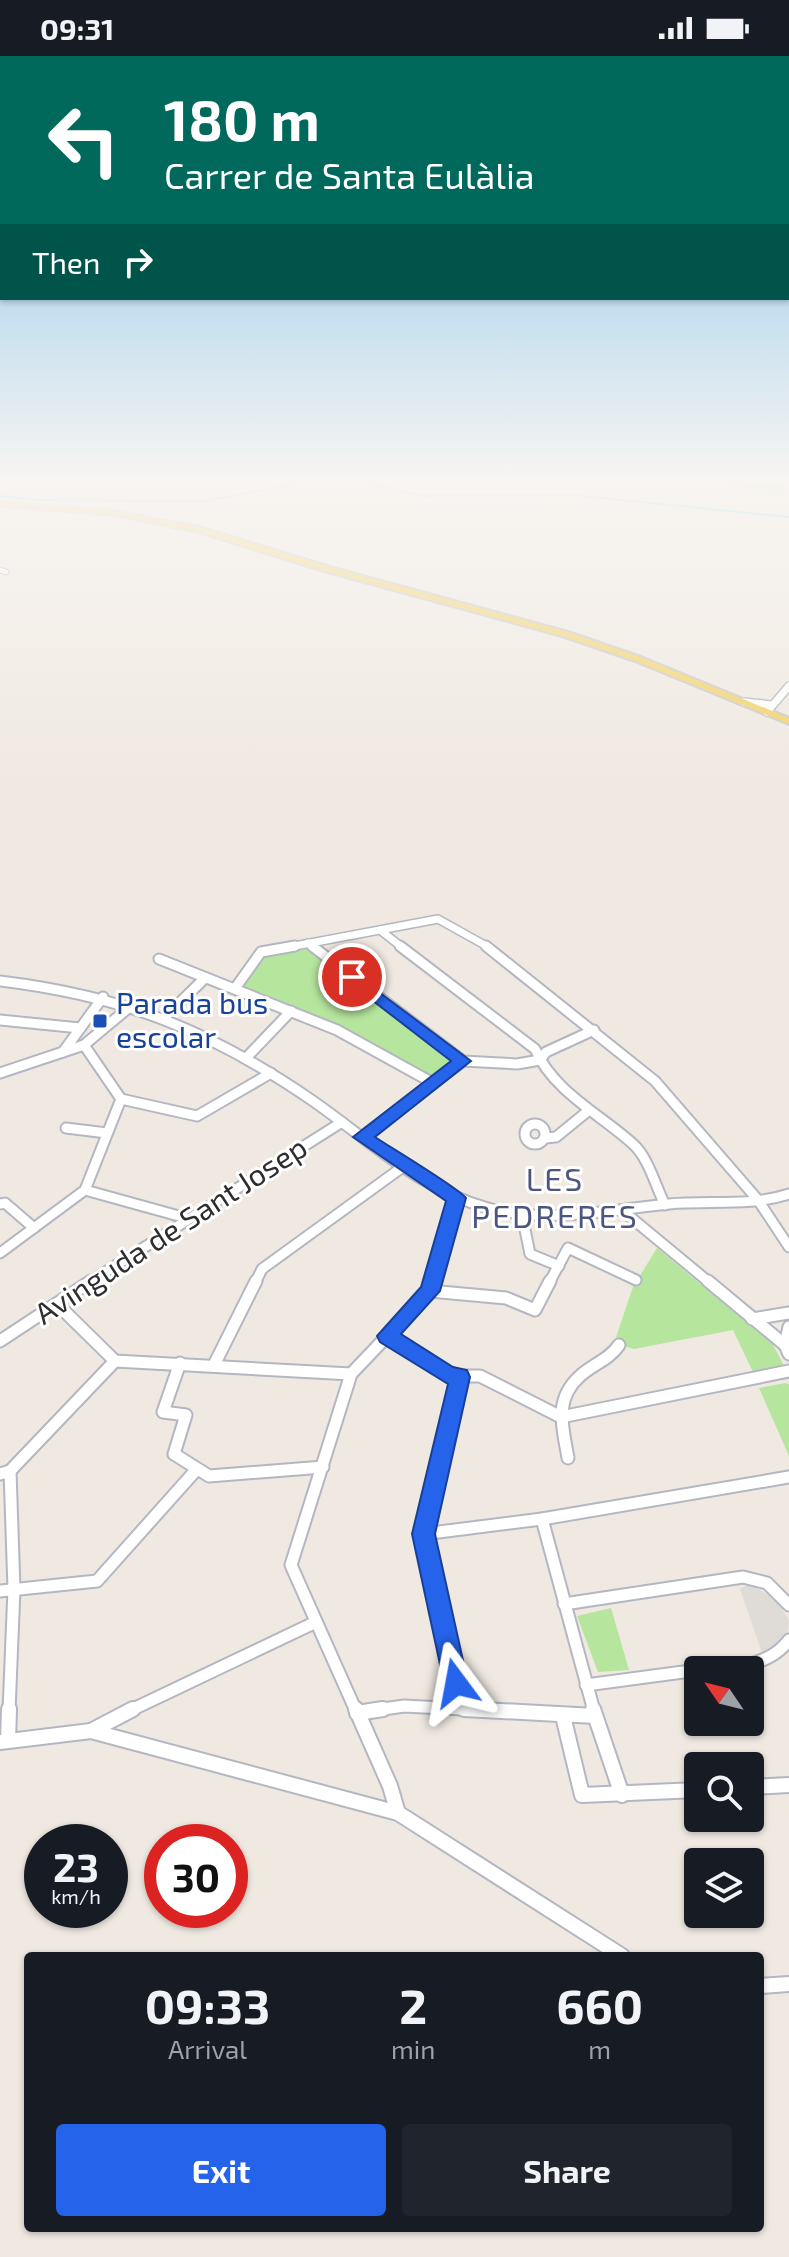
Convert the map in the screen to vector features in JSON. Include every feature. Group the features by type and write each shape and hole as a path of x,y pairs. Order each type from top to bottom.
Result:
{"main road":[{"path":"374,582 565,634 638,659 743,702 773,705 784,719"}],"street":[{"path":"773,705 789,686"},
{"path":"773,705 789,704"},
{"path":"236,987 261,952 438,919 445,921 481,942 641,1067 758,1200 789,1247"},
{"path":"380,930 535,1049 540,1060 588,1111 636,1146 665,1205"},
{"path":"308,943 463,1061 517,1064 540,1060 546,1052 594,1030"},
{"path":"159,959 236,987 337,1030 433,1083"},
{"path":"166,1016 205,978"},
{"path":"0,981 103,997 166,1016 247,1057 404,1166 457,1198 492,1209 522,1215 564,1217 665,1205 769,1201 789,1194"},
{"path":"63,1052 103,997"},
{"path":"0,1073 84,1045 132,1005"},
{"path":"247,1057 291,1011"},
{"path":"0,1020 80,1028"},
{"path":"84,1045 121,1099 197,1116 271,1073"},
{"path":"362,1137 463,1061"},
{"path":"0,1253 85,1190 121,1099"},
{"path":"549,1136 588,1111"},
{"name":"Avinguda de Sant Josep","path":"0,1341 186,1218 342,1122"},
{"path":"66,1128 107,1133"},
{"path":"214,1365 262,1269 404,1166"},
{"path":"85,1190 186,1218"},
{"path":"398,1813 390,1786 291,1565 351,1374 430,1291 457,1198"},
{"path":"0,1204 5,1203 34,1228"},
{"path":"623,1211 787,1350"},
{"path":"522,1215 530,1254 559,1266"},
{"path":"430,1291 506,1298 535,1310 568,1248 636,1280"},
{"path":"57,1304 115,1361 351,1374"},
{"path":"752,1319 789,1313"},
{"path":"787,1350 789,1327"},
{"path":"387,1336 449,1376 480,1376 561,1417 789,1371"},
{"path":"568,1458 560,1407 578,1377 612,1355 619,1345"},
{"path":"115,1361 5,1472 14,1589 4,1741 91,1731 179,1685 316,1622"},
{"path":"180,1363 163,1412 186,1415 174,1454 209,1476 323,1467"},
{"path":"460,1377 423,1534 462,1709"},
{"path":"0,1591 97,1581 197,1469"},
{"path":"423,1534 542,1519 789,1477"},
{"path":"542,1519 586,1685 622,1795"},
{"path":"564,1604 743,1577 767,1583 789,1605"},
{"path":"764,1660 773,1656 789,1640"},
{"path":"586,1685 684,1672"},
{"path":"357,1713 404,1706 595,1716"},
{"path":"563,1716 582,1795 684,1791"},
{"path":"91,1731 398,1813 616,1952"},
{"path":"764,1786 789,1785"},
{"path":"764,1986 789,1984"}],"green space":[{"path":"307,949 451,1062 452,1066 431,1077 332,1024 244,989 243,986 266,954"},
{"path":"657,1248 772,1343 784,1366 754,1374 733,1330 634,1349 614,1343 633,1287"},
{"path":"789,1384 789,1456 759,1388"},
{"path":"611,1608 629,1670 598,1672 577,1616"}],"shaded area":[{"path":"749,1584 776,1599 789,1620 787,1638 776,1649 762,1653 740,1589"}],"place":[{"name":"Parada bus escolar","path":"100,1021"}],"district":[{"name":"LES PEDRERES","path":"555,1198"}],"route":[{"path":"352,977 463,1061 362,1137 440,1190 457,1198 430,1291 387,1336 449,1376 460,1377 423,1534 456,1683"}]}
